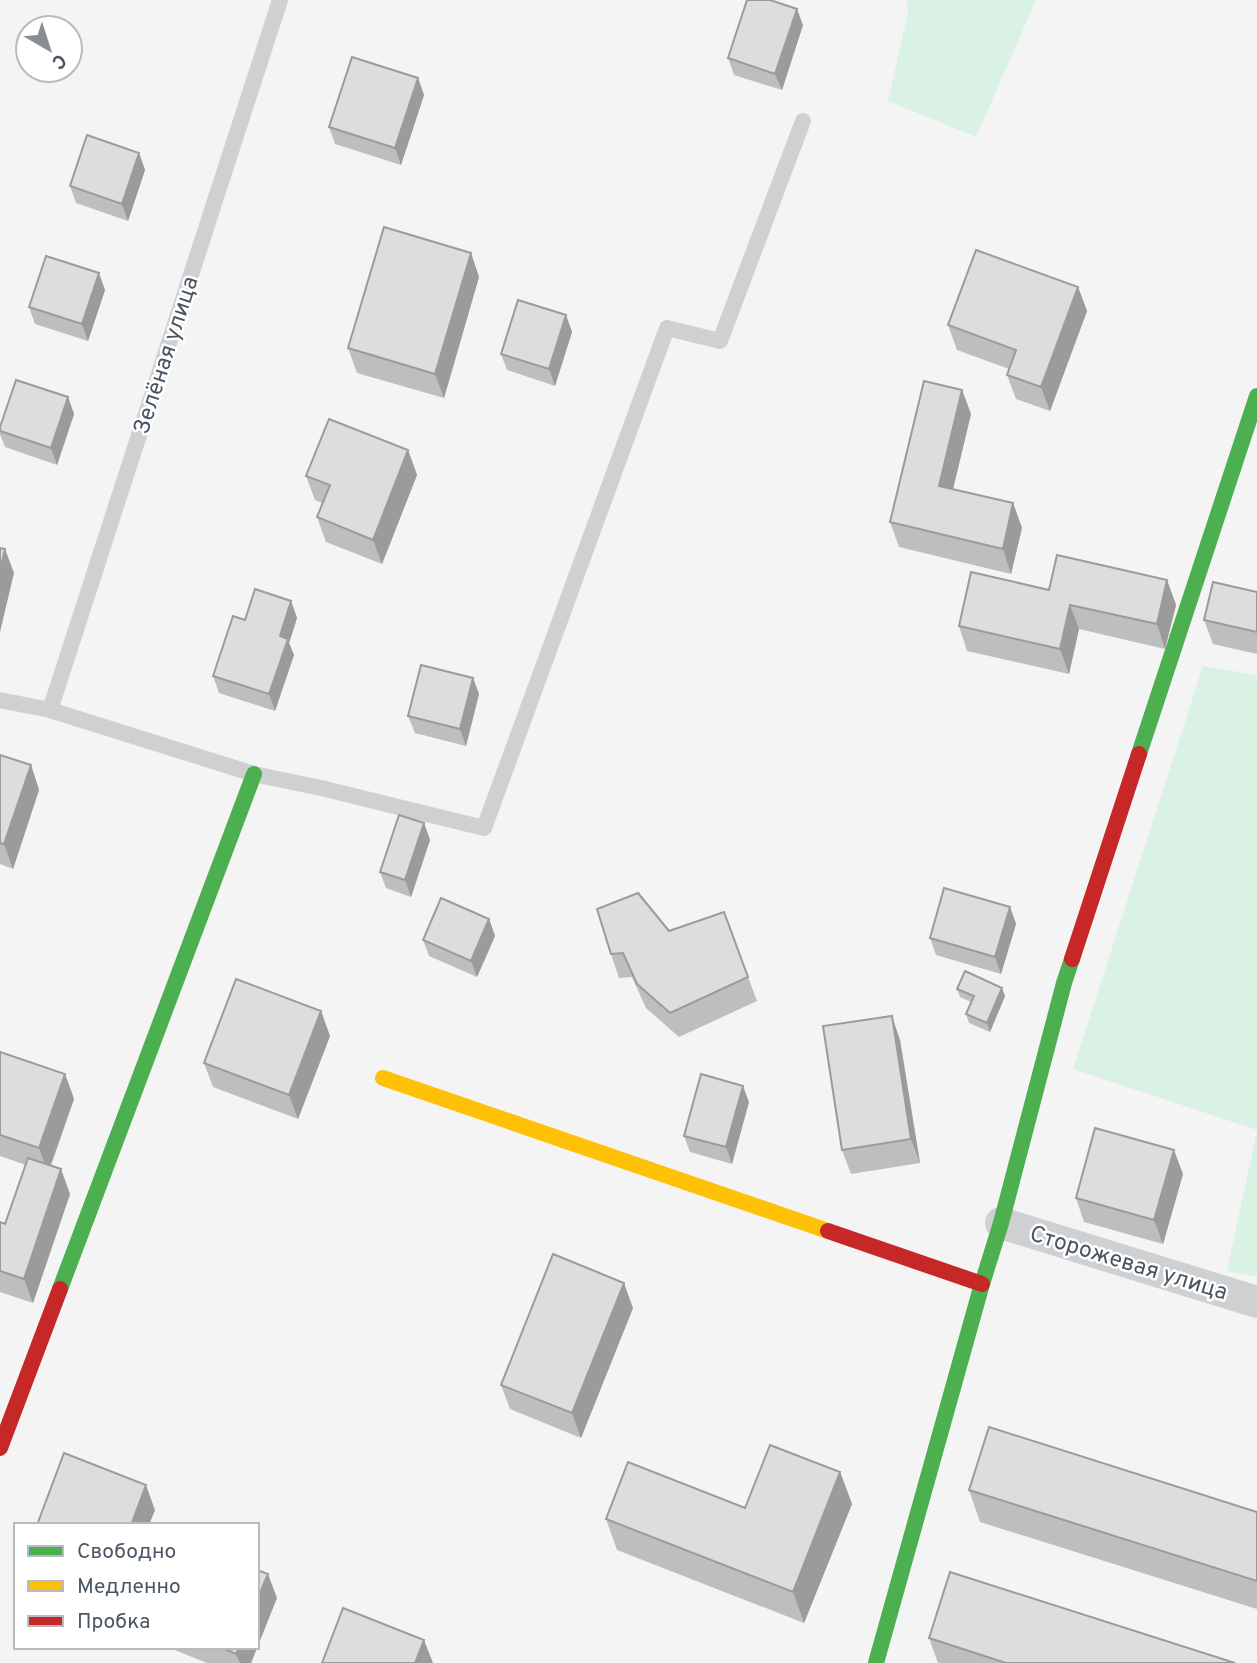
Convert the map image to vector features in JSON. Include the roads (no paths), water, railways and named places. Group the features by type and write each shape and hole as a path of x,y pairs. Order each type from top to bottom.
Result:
{"street":[{"path":"876,1663 1001,1223 1064,983 1257,396"},
{"path":"0,1448 254,774"},
{"path":"383,1078 982,1284"},
{"name":"Сторожевая улица","path":"1001,1223 1257,1302"}],"lane":[{"name":"Зелёная улица","path":"50,710 280,0"},
{"path":"0,700 50,710 254,774 484,828 667,328 720,341 803,121"}]}
